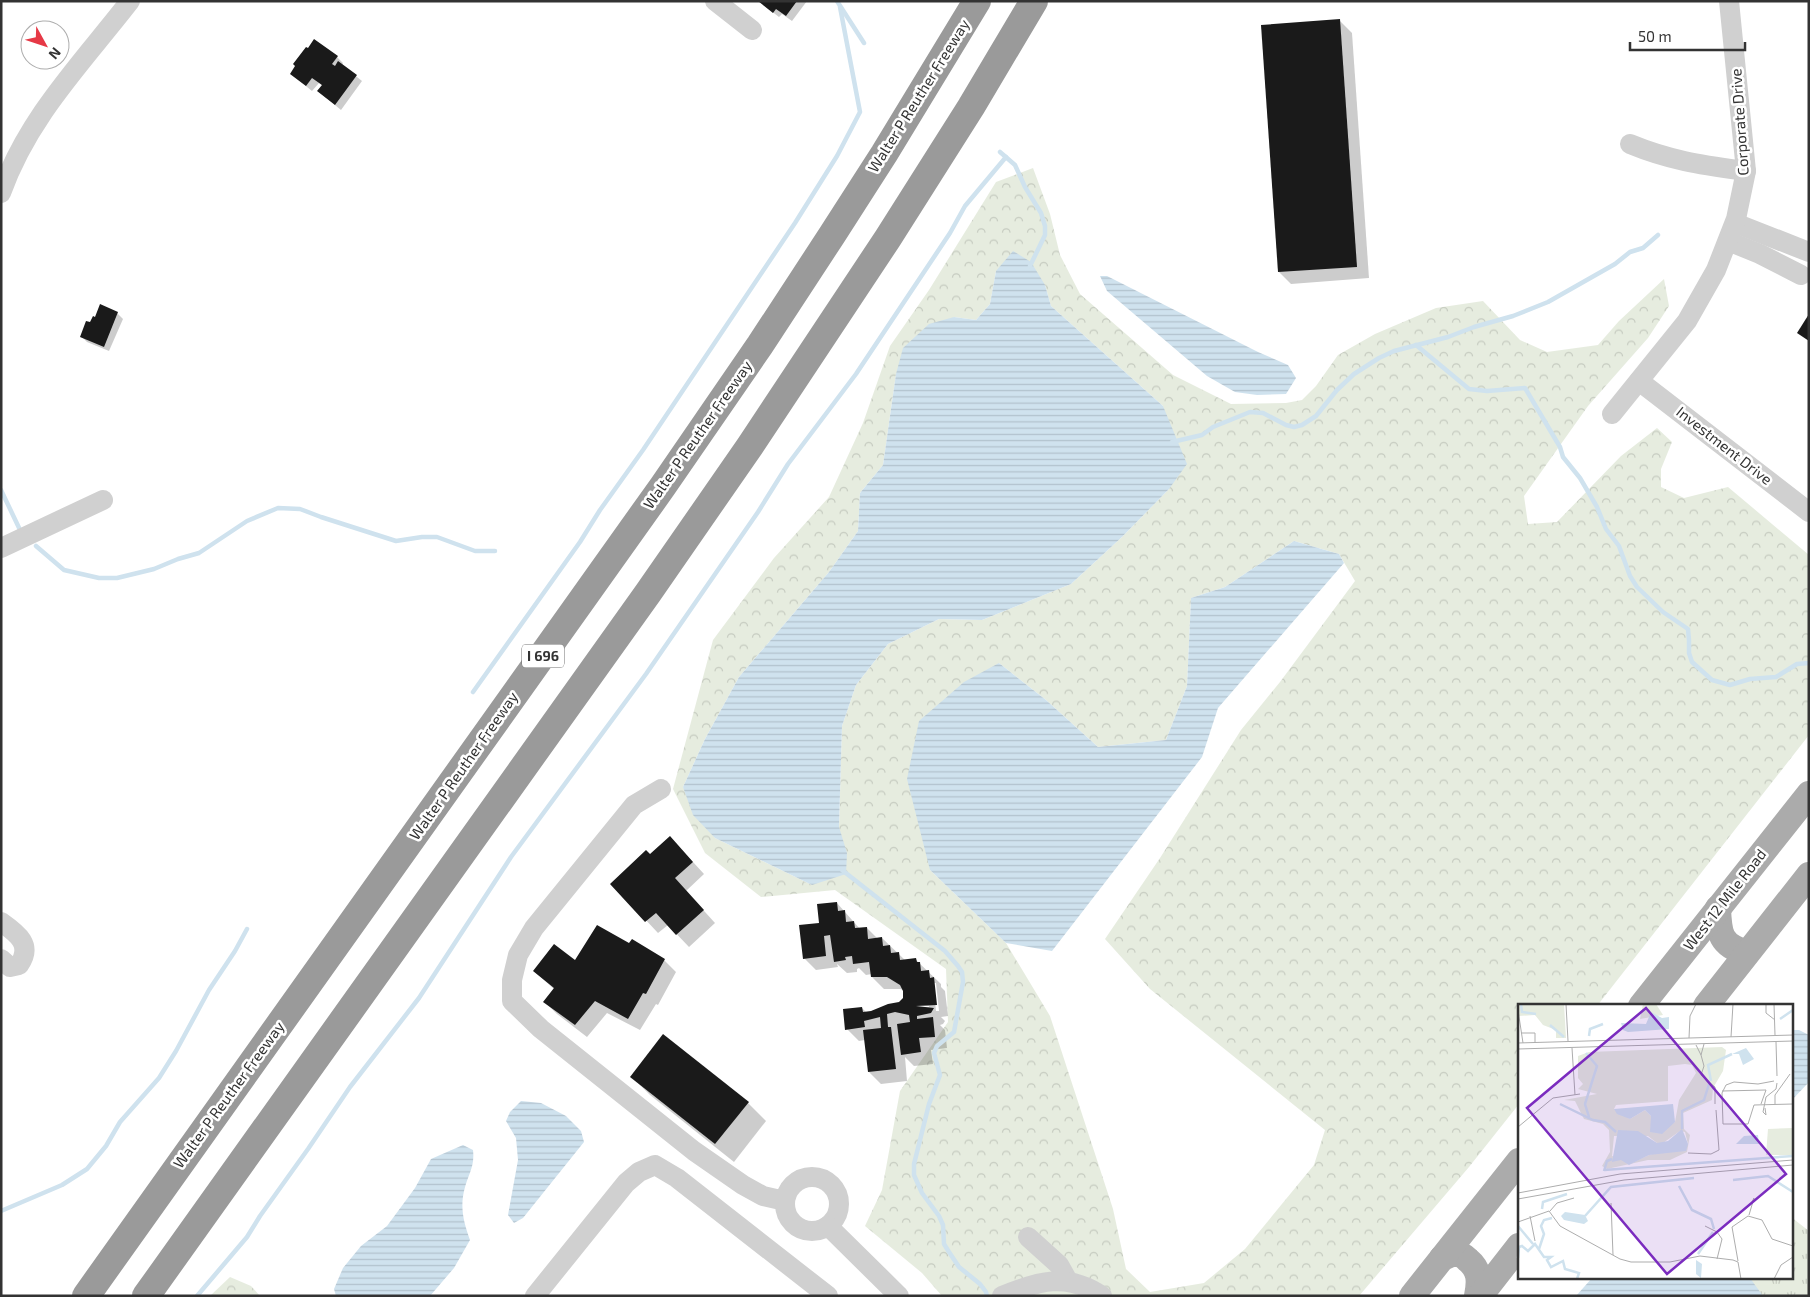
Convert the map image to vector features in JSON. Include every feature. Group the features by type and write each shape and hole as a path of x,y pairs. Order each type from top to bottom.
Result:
{"highway":[{"name":"Walter P Reuther Freeway","path":"86,1296 669,479 822,251 978,1"},
{"path":"146,1296 648,593 750,446 888,238 971,107 1034,1"}],"main road":[{"name":"West 12 Mile Road","path":"1643,1004 1809,794"},
{"path":"1708,1004 1809,874"},
{"path":"1718,908 1719,928 1724,942 1736,950 1747,953"},
{"path":"1412,1296 1518,1162"},
{"path":"1478,1296 1518,1247"},
{"path":"1442,1258 1454,1254 1462,1255 1472,1264 1478,1272 1480,1282 1478,1296"}],"street":[{"path":"1,193 28,132 61,85 130,1"},
{"path":"715,1 752,30"},
{"name":"Corporate Drive","path":"1612,414 1687,321 1716,270 1731,232 1746,171 1729,1"},
{"path":"1630,144 1654,154 1683,162 1746,171"},
{"path":"1731,232 1809,252"},
{"path":"1731,232 1780,264 1801,275"},
{"name":"Investment Drive","path":"1639,380 1808,510"},
{"path":"1,548 103,500"},
{"path":"661,789 634,805 534,928 518,956 512,980 512,1000 541,1029 694,1152 743,1186 763,1196 785,1201"},
{"path":"1,922 22,940 26,949 19,965 10,967 1,959"},
{"path":"535,1296 626,1183 639,1172 655,1166 677,1178 828,1296"},
{"path":"815,1177 831,1185 839,1200 839,1208 836,1217 828,1226 814,1232 804,1230 789,1220 785,1201 787,1193 792,1186 799,1181 815,1177"},
{"path":"828,1226 899,1296"},
{"path":"1028,1237 1059,1264 1068,1282"},
{"path":"1002,1296 1044,1281 1068,1282 1087,1286 1102,1296"}],"green space":[{"path":"1033,168 1050,214 1060,255 1080,294 1173,375 1231,404 1286,403 1302,400 1316,386 1338,355 1375,334 1436,308 1483,301 1520,340 1547,352 1598,345 1619,321 1664,279 1669,306 1648,338 1588,406 1524,496 1528,524 1557,522 1621,456 1657,428 1672,442 1661,469 1661,487 1684,498 1728,487 1809,555 1809,735 1599,1004 1518,1004 1518,1105 1469,1167 1359,1296 942,1296 922,1273 865,1226 882,1190 900,1091 948,1022 946,969 835,890 761,897 705,853 673,789 713,640 774,558 829,497 863,423 890,346 929,290 996,182","holes":["996,271 1045,285 1051,306 1163,406 1169,489 1122,537 1071,584 982,620 939,619 888,644 856,685 842,726 839,827 812,885 715,838 683,787 705,739 739,677 829,572 858,531 860,493 883,465 896,374 954,317 976,320 990,304","1294,541 1339,554 1355,581 1280,682 1241,730 1160,858 1105,939 1150,989 1325,1130 1314,1165 1245,1249 1204,1283 1150,1292 1126,1269 1113,1209 1050,1016 1006,943 930,870 999,663 1046,700 1098,747 1166,740 1187,686 1191,598 1225,587"]},
{"path":"1792,1218 1809,1231 1809,1296 1718,1296 1727,1280 1792,1280"},
{"path":"230,1277 251,1286 260,1296 210,1296"}],"water":[{"path":"1013,251 1031,262 1045,285 1051,306 1163,406 1187,464 1169,489 1122,537 1071,584 982,620 939,619 888,644 856,685 842,726 839,827 847,853 846,874 812,885 715,838 693,815 683,787 705,739 739,677 829,572 858,531 860,493 883,465 896,374 903,348 929,324 954,317 976,320 990,304 996,271"},
{"path":"1100,276 1107,276 1258,352 1288,365 1296,378 1286,394 1257,395 1235,392 1207,376 1107,291"},
{"path":"1294,541 1339,554 1344,563 1218,708 1202,757 1052,951 1006,943 930,870 907,779 919,721 964,682 999,663 1046,700 1098,747 1166,740 1187,686 1191,598 1225,587"},
{"path":"1792,1030 1799,1030 1809,1035 1809,1082 1792,1100"},
{"path":"521,1101 541,1103 566,1116 581,1131 584,1142 523,1218 514,1223 508,1215 518,1160 516,1138 506,1121 510,1112"},
{"path":"463,1145 473,1150 472,1166 462,1204 464,1222 470,1240 454,1268 430,1296 336,1296 334,1289 343,1268 361,1246 387,1226 415,1188 431,1159"},
{"path":"1590,1280 1751,1280 1763,1296 1576,1296"}],"building":[{"path":"758,1 797,1 786,16 776,9 773,13"},
{"path":"1340,19 1357,267 1278,272 1261,25"},
{"path":"314,39 338,56 332,64 335,66 338,61 357,75 335,105 317,91 322,85 312,78 306,86 290,74 295,66 293,64"},
{"path":"100,304 118,312 104,347 80,337 86,321 90,322 93,316 95,317"},
{"path":"1809,314 1809,341 1797,333"},
{"path":"670,836 693,862 675,878 704,910 676,935 656,913 645,922 610,884 646,850 650,854"},
{"path":"837,902 838,911 845,910 846,922 854,921 855,928 867,927 868,939 882,937 883,946 890,945 891,953 899,952 900,960 916,958 917,962 920,962 921,971 929,970 930,978 934,977 937,1005 916,1006 934,1008 931,1013 917,1016 917,1019 933,1017 935,1037 919,1038 921,1052 901,1055 897,1024 910,1022 909,1015 895,1012 887,1014 888,1027 891,1027 896,1069 868,1072 863,1030 881,1028 880,1017 864,1021 865,1027 845,1030 843,1009 862,1007 863,1012 871,1011 899,1002 903,998 903,991 900,985 887,977 871,977 869,962 853,964 852,956 845,957 846,960 834,962 830,935 824,936 826,956 803,959 799,925 819,923 817,904"},
{"path":"597,925 629,943 632,939 665,959 646,994 643,993 628,1019 595,1001 575,1025 543,1002 554,988 533,971 554,944 575,960"},
{"path":"663,1034 749,1102 715,1144 630,1077"}],"waterway":[{"path":"837,1 864,43"},
{"path":"473,692 643,450 795,223 837,156 860,112 840,7"},
{"path":"1000,152 1015,165 1025,187 1041,213 1045,226 1045,235 1030,266"},
{"path":"197,1296 247,1237 350,1087 419,998 511,857 646,674 758,512 788,464 856,374 950,233 965,206 1006,157"},
{"path":"1172,442 1202,435 1213,427 1250,412 1263,413 1286,425 1294,427 1302,425 1316,416 1337,390 1354,374 1379,358 1394,351 1448,337 1474,327 1513,316 1548,302 1615,264 1630,252 1643,248 1658,235"},
{"path":"1416,345 1469,389 1487,391 1525,388 1560,447 1563,457 1580,478 1597,507 1606,529 1619,546 1630,576 1637,587 1663,612 1688,629 1689,653 1692,662 1712,680 1730,685 1750,679 1776,677 1797,664 1809,663"},
{"path":"1,490 21,532"},
{"path":"36,546 64,570 99,578 117,578 154,569 199,553 247,521 278,508 300,509 396,541 437,537 475,551 495,551"},
{"path":"842,870 945,951 962,972 963,982 954,1032 937,1046 934,1053 940,1075 929,1104 914,1164 914,1175 922,1193 939,1216 943,1225 944,1244 959,1267 980,1284 987,1296"},
{"path":"1,1211 62,1185 87,1169 106,1146 120,1122 159,1078 209,990 247,929"}]}
